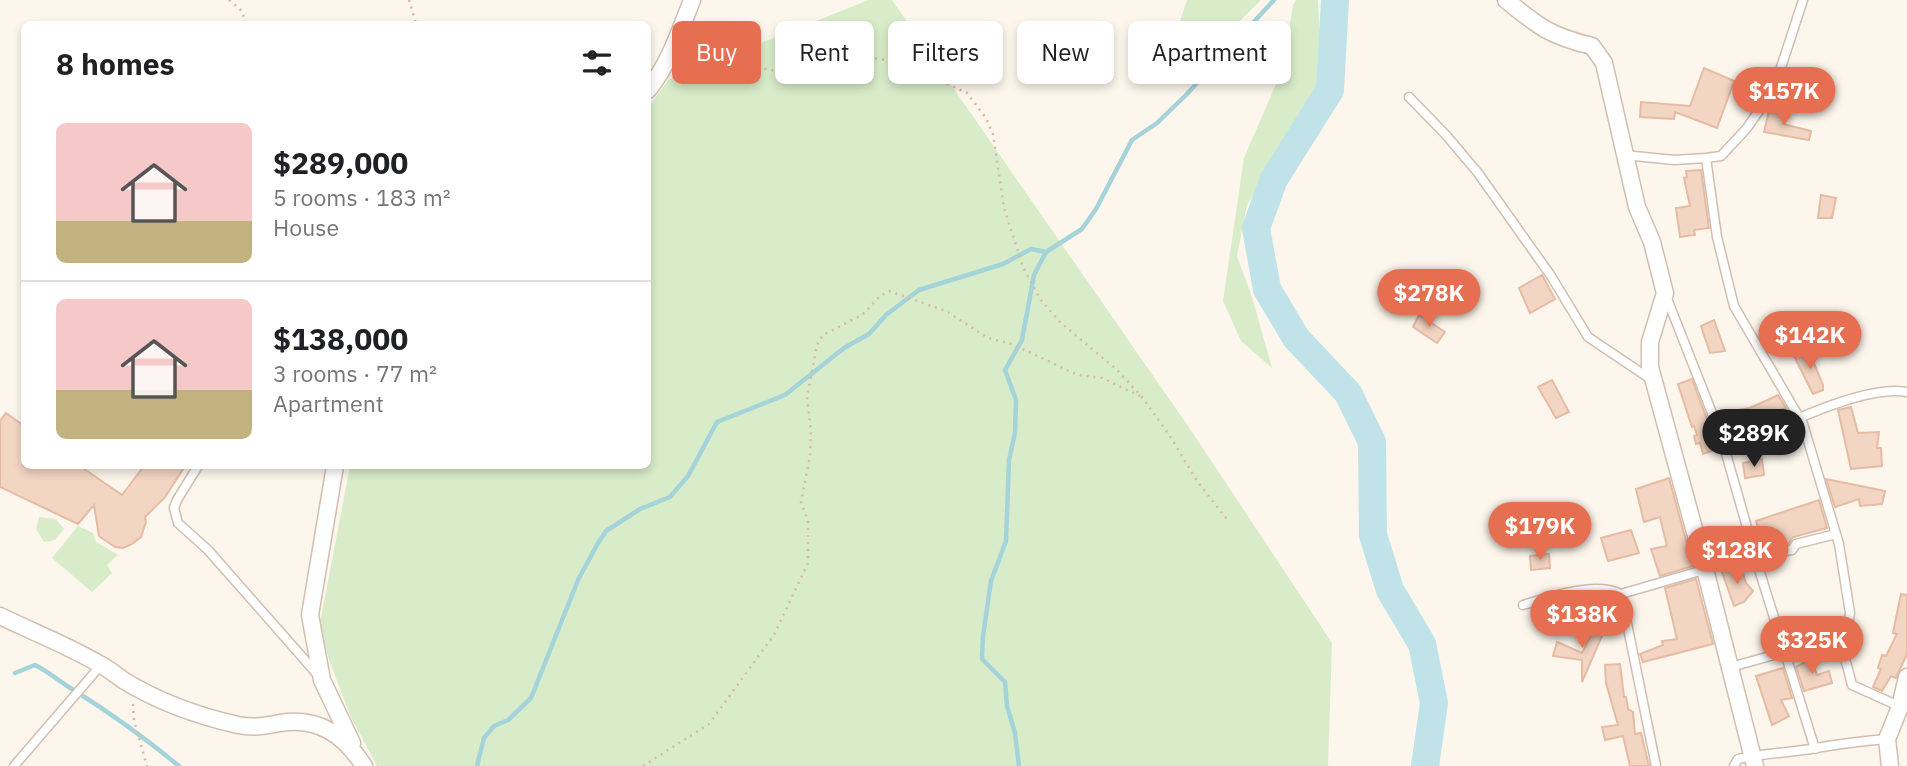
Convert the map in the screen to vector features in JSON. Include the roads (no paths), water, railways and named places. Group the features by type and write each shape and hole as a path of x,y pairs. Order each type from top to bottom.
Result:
{"street":[{"path":"651,86 659,77 692,0"},
{"path":"1506,0 1541,28 1592,46 1604,63 1637,207 1652,242 1665,293 1650,342 1650,367 1754,761"},
{"path":"334,469 310,615 322,680 361,760"},
{"path":"0,616 101,665 125,681 169,703 240,725 317,725 339,735 361,760"},
{"path":"1890,766 1887,739 1904,708 1907,677"}],"lane":[{"path":"1624,155 1674,160 1721,156 1747,128 1774,89 1803,0"},
{"path":"1409,97 1478,173 1551,276 1588,337 1655,382"},
{"path":"1706,158 1717,237 1734,306 1803,424 1836,534 1850,613 1843,652 1852,685 1904,708"},
{"path":"1665,293 1721,436 1815,748"},
{"path":"1800,418 1835,403 1896,390 1907,392"},
{"path":"196,469 174,508 178,523 208,550 322,680"},
{"path":"1523,605 1575,590 1614,591 1621,594 1755,555 1792,550 1796,544 1836,534"},
{"path":"1621,594 1656,766"},
{"path":"1731,667 1824,641 1843,652"},
{"path":"14,766 101,665"},
{"path":"1734,766 1738,759 1754,761 1845,742 1887,739"}],"waterway":[{"path":"1019,766 1005,682 982,659 991,581 1006,541 1009,460 1015,433 1016,400 1005,370 1022,340 1034,275 1046,252 1082,229 1096,209 1132,140 1157,123 1186,95 1274,0"},
{"path":"1335,0 1330,90 1274,179 1256,228 1267,289 1296,338 1348,393 1372,442 1373,535 1390,590 1422,644 1434,703 1425,766"},
{"path":"477,766 484,738 494,726 508,720 531,698 578,580 606,531 640,509 670,497 688,476 717,422 785,395 844,348 869,334 886,315 919,290 1003,264 1031,249 1046,252"},
{"path":"15,673 35,665 113,716 179,766"}]}
